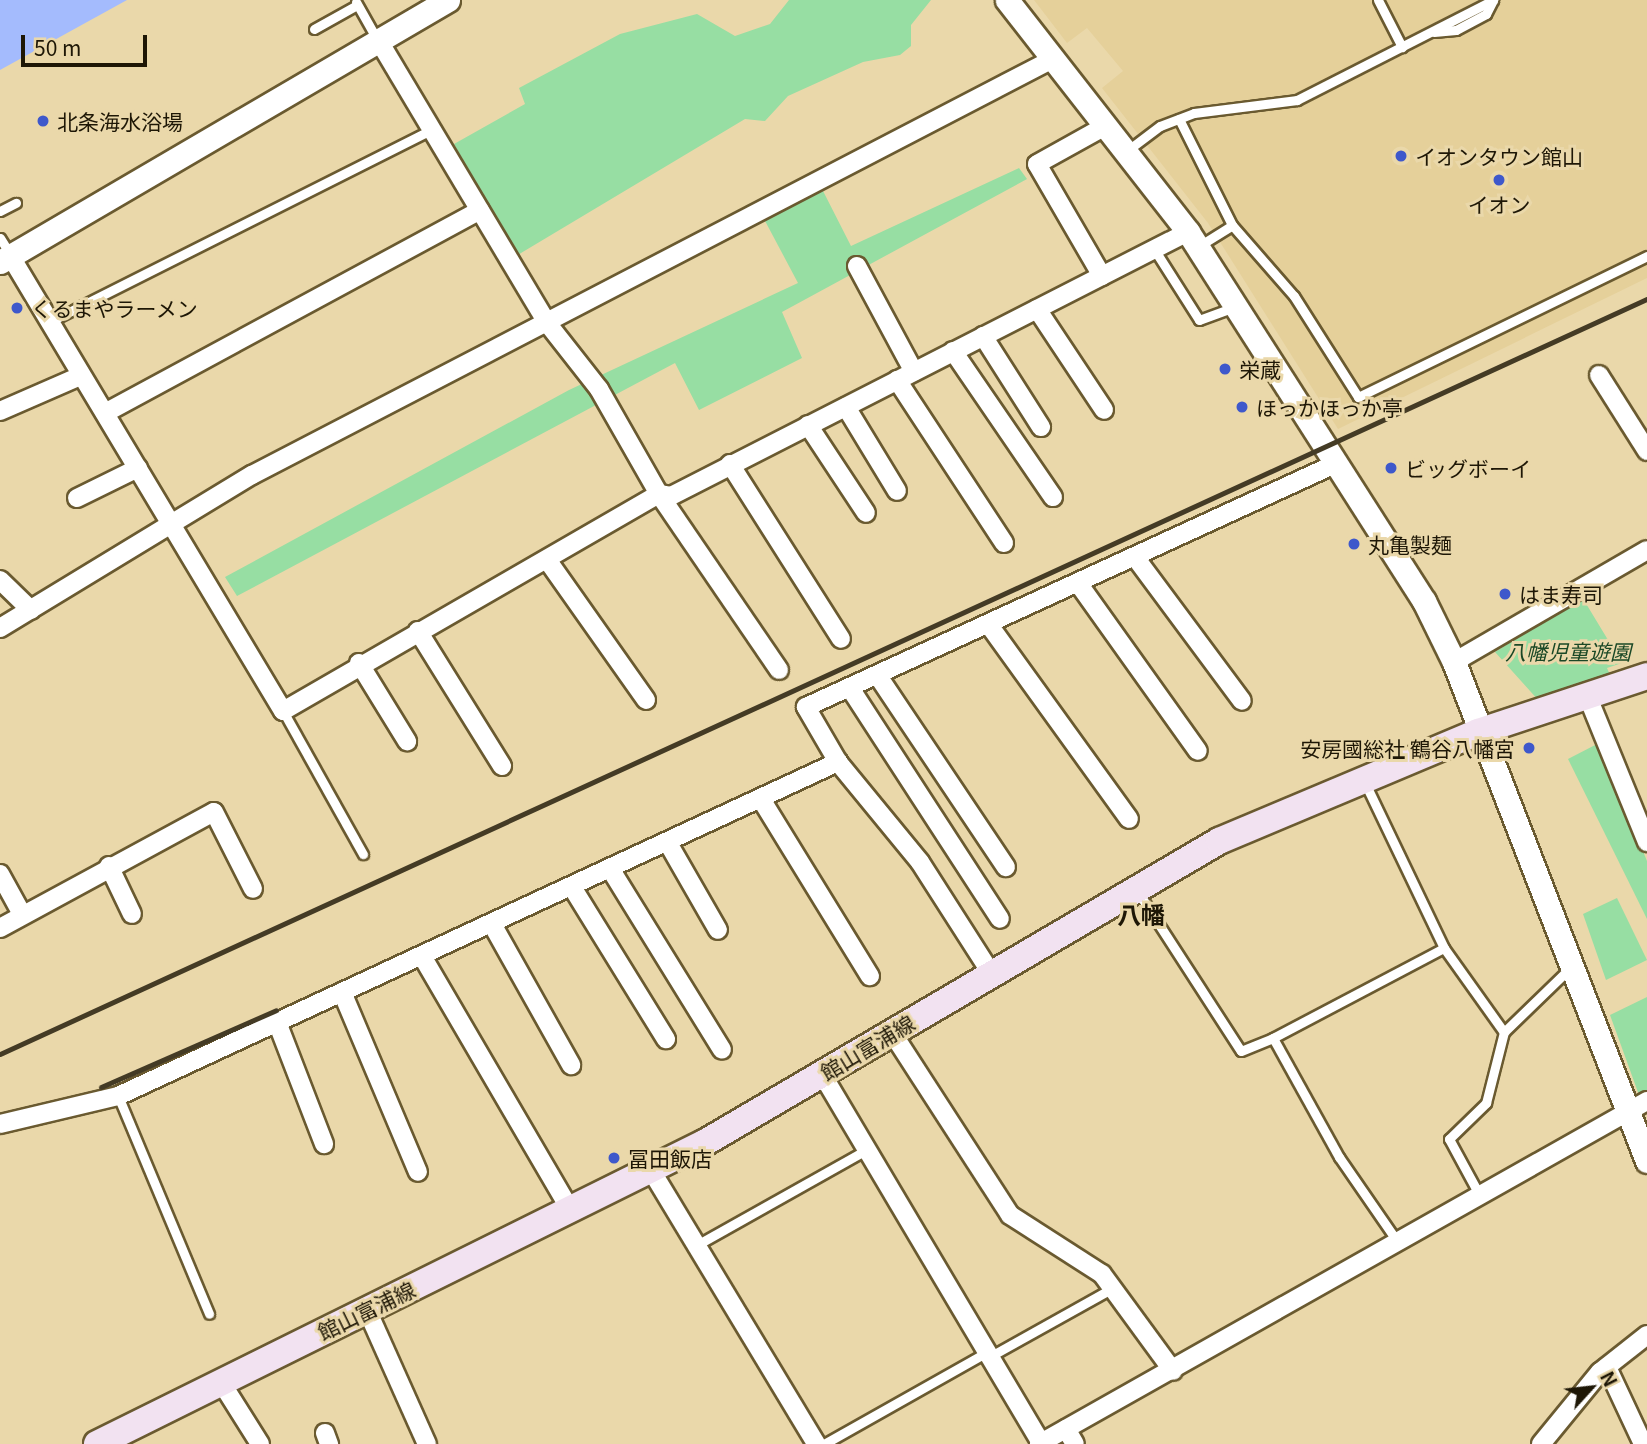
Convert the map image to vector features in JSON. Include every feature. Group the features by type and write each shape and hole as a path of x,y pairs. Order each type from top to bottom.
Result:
{"main road":[{"name":"館山富浦線","path":"97,1444 651,1170 822,1074 891,1031 1219,841 1363,778 1478,732 1647,676"}],"street":[{"path":"448,0 4,252 173,524 283,711 359,663 548,561 659,494 671,496 1154,249 1193,239"},
{"path":"1008,0 1051,60 1128,150 1193,239 1335,464 1404,567 1454,662 1478,732 1572,967 1638,1106 1647,1161"},
{"path":"379,41 548,324 599,389 659,494 779,670"},
{"path":"0,628 252,475 548,324 1051,60"},
{"path":"1102,276 1037,164 1107,125"},
{"path":"105,413 480,211"},
{"path":"857,266 914,372"},
{"path":"1037,309 1104,410"},
{"path":"983,336 1041,427"},
{"path":"953,351 1053,498"},
{"path":"1599,374 1647,451"},
{"path":"0,411 80,376"},
{"path":"897,380 1003,543"},
{"path":"846,407 897,491"},
{"path":"808,425 866,513"},
{"path":"730,464 841,639"},
{"path":"991,973 920,862 838,762 806,707 1335,464"},
{"path":"77,498 138,468"},
{"path":"1454,662 1647,550"},
{"path":"1135,557 1242,701"},
{"path":"548,561 646,701"},
{"path":"0,580 31,610"},
{"path":"1077,583 1198,751"},
{"path":"989,625 1129,819"},
{"path":"418,631 502,766"},
{"path":"359,663 407,741"},
{"path":"878,676 1006,867"},
{"path":"849,688 1000,919"},
{"path":"1587,695 1647,842"},
{"path":"0,1124 118,1096 668,844 838,762"},
{"path":"761,799 870,976"},
{"path":"0,928 109,866 214,812 253,888"},
{"path":"668,844 718,930"},
{"path":"109,866 132,914"},
{"path":"611,870 722,1050"},
{"path":"0,874 22,914"},
{"path":"572,887 666,1039"},
{"path":"492,924 571,1065"},
{"path":"422,956 570,1209"},
{"path":"342,992 418,1172"},
{"path":"277,1022 324,1144"},
{"path":"891,1031 1010,1215 1102,1274 1173,1371"},
{"path":"822,1074 990,1354 1040,1443 1071,1436 1173,1371 1400,1246 1480,1196 1638,1106"},
{"path":"651,1170 816,1444"},
{"path":"367,1310 426,1444"},
{"path":"1541,1444 1607,1367 1647,1335"},
{"path":"1607,1367 1643,1444"},
{"path":"221,1382 260,1444"}],"lane":[{"path":"1377,0 1402,47"},
{"path":"1128,150 1179,118 1297,100 1429,33 1456,30 1486,14 1493,0"},
{"path":"314,29 356,2 379,41"},
{"path":"1179,118 1232,225 1294,296 1351,394 1365,398 1647,256"},
{"path":"47,323 432,129"},
{"path":"0,212 16,202"},
{"path":"1193,239 1232,225"},
{"path":"1154,249 1160,267 1199,320 1211,321 1236,306"},
{"path":"283,711 363,854"},
{"path":"1363,778 1444,948 1504,1032"},
{"path":"1136,888 1241,1051 1273,1038 1444,948"},
{"path":"1480,1196 1449,1139 1486,1103 1504,1032 1572,967"},
{"path":"1273,1038 1339,1157 1400,1246"},
{"path":"118,1096 209,1314"},
{"path":"695,1246 868,1149"},
{"path":"824,1444 1111,1289"}],"shaded area":[{"name":"イオンタウン館山","path":"1034,0 1647,0 1647,278 1338,429 1208,223 1102,88 1123,71 1087,28 1067,43"}],"green space":[{"path":"789,0 931,0 911,25 911,46 900,55 863,62 788,96 765,121 745,119 516,256 454,144 525,104 519,88 620,34 697,14 735,36 770,24"},
{"path":"1019,168 1027,179 782,312 802,358 699,410 675,363 237,596 225,577 569,390 798,283 764,219 822,189 851,246"},
{"name":"八幡児童遊園","path":"1582,597 1622,663 1607,668 1611,677 1539,701 1495,652"},
{"path":"1599,743 1647,861 1647,919 1568,759"},
{"path":"1617,898 1647,960 1606,980 1583,914"},
{"path":"1647,997 1647,1090 1639,1095 1610,1015"}],"water":[{"path":"0,0 127,0 0,70"}],"railway":[{"path":"0,1054 1647,299"},
{"path":"101,1087 276,1010"}],"place":[{"name":"北条海水浴場","path":"43,121"},
{"name":"イオンタウン館山","path":"1401,156"},
{"name":"イオン","path":"1499,180"},
{"name":"くるまやラーメン","path":"17,308"},
{"name":"栄蔵","path":"1225,369"},
{"name":"ほっかほっか亭","path":"1242,407"},
{"name":"ビッグボーイ","path":"1391,468"},
{"name":"丸亀製麺","path":"1354,544"},
{"name":"はま寿司","path":"1505,594"},
{"name":"安房國総社 鶴谷八幡宮","path":"1529,748"},
{"name":"冨田飯店","path":"614,1158"}],"district":[{"name":"八幡","path":"1141,914"}]}
